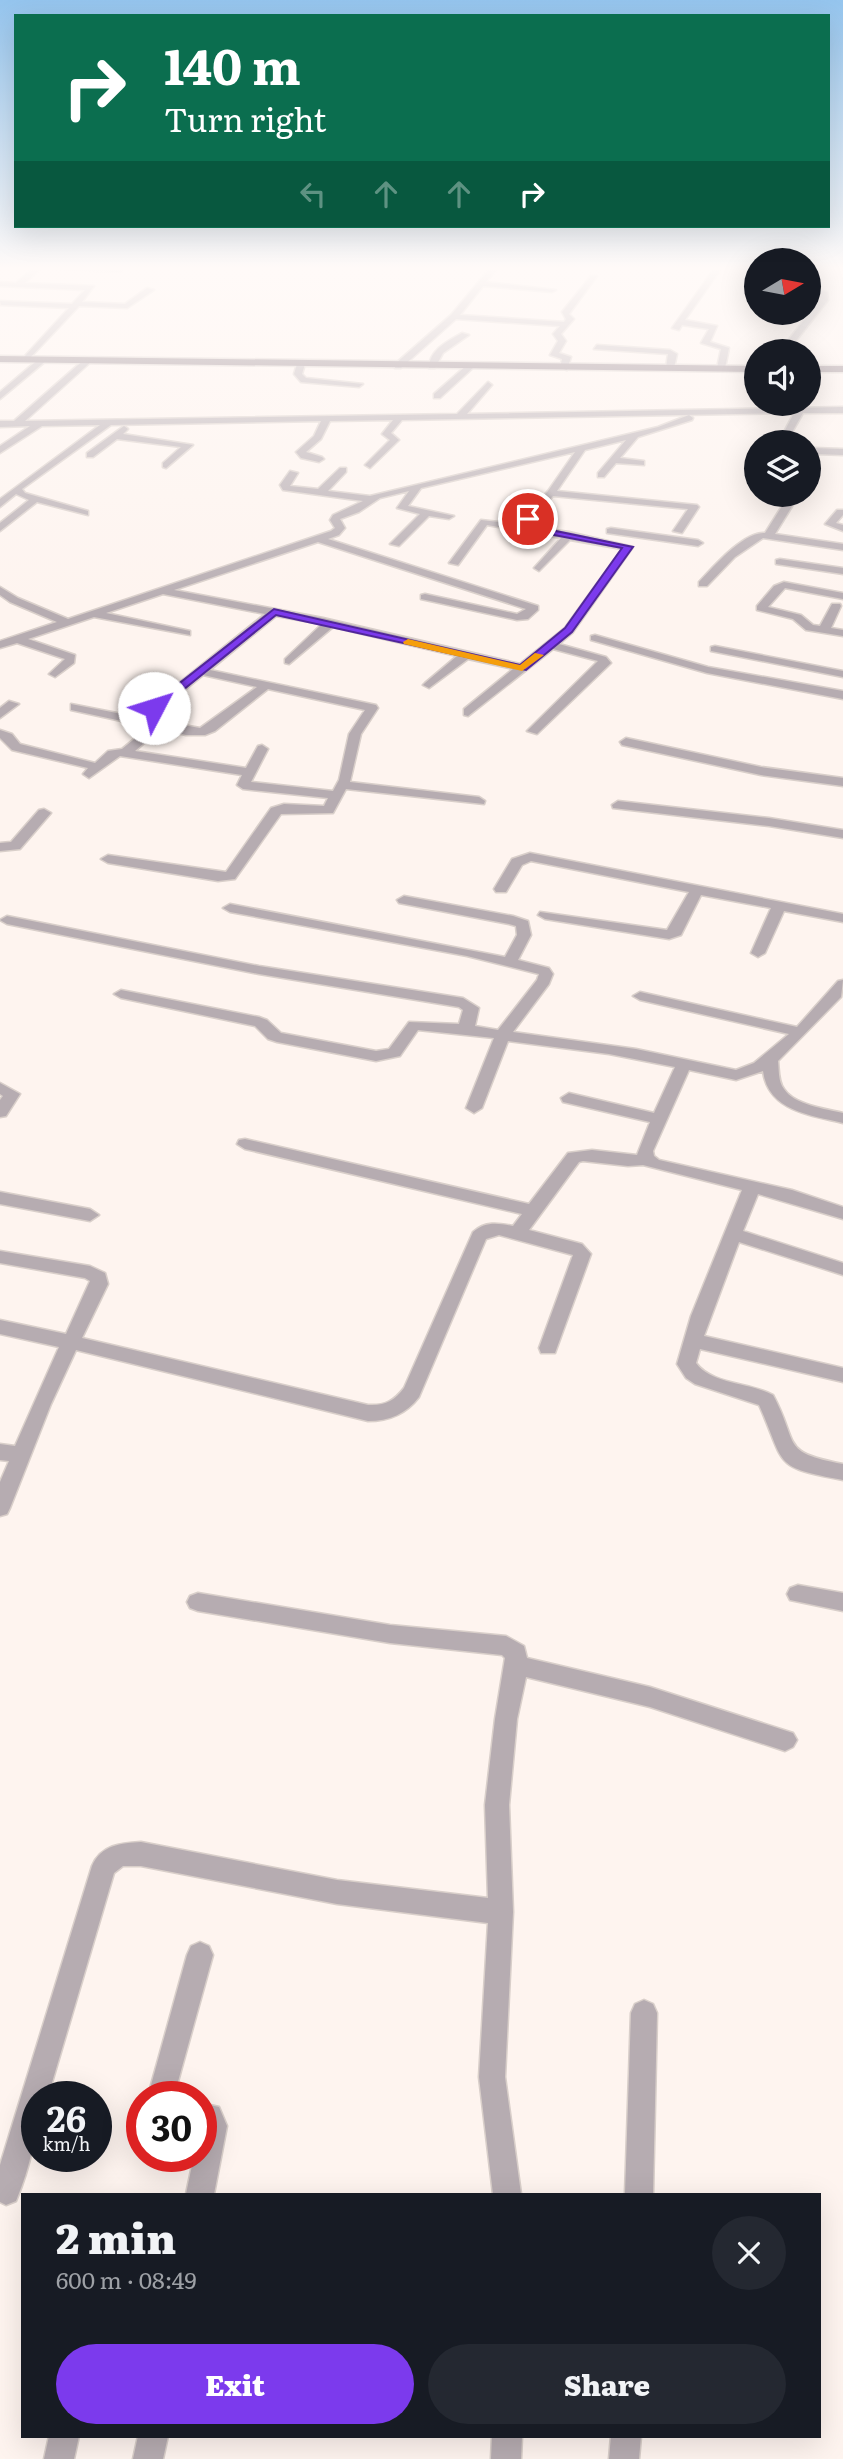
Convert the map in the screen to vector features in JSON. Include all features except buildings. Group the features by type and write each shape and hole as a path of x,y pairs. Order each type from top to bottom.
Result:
{"street":[{"path":"0,396 18,381"},
{"path":"16,424 65,381"},
{"path":"314,381 359,384"},
{"path":"437,396 454,381"},
{"path":"458,418 488,385"},
{"path":"821,411 843,410"},
{"path":"0,424 744,413"},
{"path":"293,473 285,485 286,488 369,499 635,435 676,424 698,414"},
{"path":"370,465 395,440 386,434 399,418"},
{"path":"319,459 304,456 301,452 318,437 327,419"},
{"path":"0,504 108,422"},
{"path":"90,455 132,422"},
{"path":"0,450 41,424"},
{"path":"601,475 635,435"},
{"path":"114,436 188,445 166,465"},
{"path":"524,523 551,493 582,448"},
{"path":"821,451 843,452"},
{"path":"614,460 641,463"},
{"path":"320,493 343,470"},
{"path":"418,486 401,508 449,516"},
{"path":"17,489 19,493 85,513"},
{"path":"551,493 694,507 678,531"},
{"path":"0,528 37,498"},
{"path":"0,645 318,539 338,531 340,528 335,518 356,510 369,499"},
{"path":"769,535 786,507"},
{"path":"840,512 830,524 843,528"},
{"path":"394,544 426,513"},
{"path":"454,563 484,522 591,528"},
{"path":"468,712 551,645 580,616 628,547 524,523"},
{"path":"603,530 698,543"},
{"path":"539,568 569,535"},
{"path":"703,584 731,555 759,536 769,535 843,547"},
{"path":"318,539 534,608 526,616 519,618 425,597"},
{"path":"780,562 843,571"},
{"path":"824,630 840,601 784,585 761,606 764,611 797,617 810,628 843,633"},
{"path":"0,590 14,600 68,623"},
{"path":"164,591 330,623 522,668"},
{"path":"139,721 274,612"},
{"path":"95,614 186,634"},
{"path":"289,661 330,623"},
{"path":"0,633 69,656 70,661 55,674"},
{"path":"580,653 598,634 707,670 843,695"},
{"path":"533,731 605,664 602,659 551,645"},
{"path":"715,649 843,674"},
{"path":"429,685 464,656"},
{"path":"108,859 227,877 232,875 276,811 284,808 325,811 340,790 354,737 372,708 200,671"},
{"path":"75,707 186,731 207,730 266,685"},
{"path":"0,714 13,704"},
{"path":"126,752 158,725"},
{"path":"0,734 8,737 10,743 16,747 93,770 115,752 126,752 178,763 248,772"},
{"path":"626,742 761,771 843,782"},
{"path":"262,749 242,782 245,786 479,801"},
{"path":"618,805 760,821 843,834"},
{"path":"0,847 15,846 44,813"},
{"path":"501,889 517,862 530,857 843,918"},
{"path":"545,915 669,935 676,932 697,888"},
{"path":"404,901 523,924 524,935 510,962"},
{"path":"758,953 780,905"},
{"path":"230,908 540,969 546,974 503,1034 474,1108"},
{"path":"7,920 259,970 463,1003 471,1007 467,1024 470,1030"},
{"path":"121,994 259,1021 273,1036 376,1056 394,1053 414,1025 624,1050 718,1073 742,1074 755,1070 800,1032 827,1006 843,984"},
{"path":"640,996 800,1032"},
{"path":"770,1058 775,1090 779,1094 810,1109 843,1118"},
{"path":"684,1063 645,1151 646,1158 654,1164 792,1196 843,1213"},
{"path":"0,1088 12,1094 0,1112"},
{"path":"569,1098 659,1119"},
{"path":"245,1144 533,1211"},
{"path":"518,1233 574,1157 594,1155 631,1162 646,1158"},
{"path":"752,1187 692,1340 687,1358 689,1371 706,1381 766,1400 783,1449 793,1461 843,1472"},
{"path":"0,1198 90,1215"},
{"path":"0,1327 71,1340 368,1413 390,1412 412,1392 479,1236 492,1229 576,1248 582,1254 548,1348"},
{"path":"732,1234 843,1269"},
{"path":"0,1257 90,1272 99,1278 97,1291 10,1453 0,1508"},
{"path":"692,1340 843,1376"},
{"path":"798,1594 843,1602"},
{"path":"198,1602 390,1634 506,1646 516,1653 517,1665 506,1719 497,1805 501,1912 492,2077 507,2193"},
{"path":"517,1665 629,1692 785,1740"},
{"path":"6,2191 104,1866 113,1857 141,1854 337,1892 501,1912"},
{"path":"165,2081 200,1955"},
{"path":"639,2193 644,2012"},
{"path":"200,2193 204,2172"},
{"path":"59,2459 64,2438"},
{"path":"148,2459 153,2438"},
{"path":"506,2459 507,2438"},
{"path":"624,2459 626,2438"}],"slow traffic":[{"path":"408,642 522,668 539,655"}],"route":[{"path":"154,708 274,612 522,668 569,630 628,547 625,544 520,527 528,519"}]}
